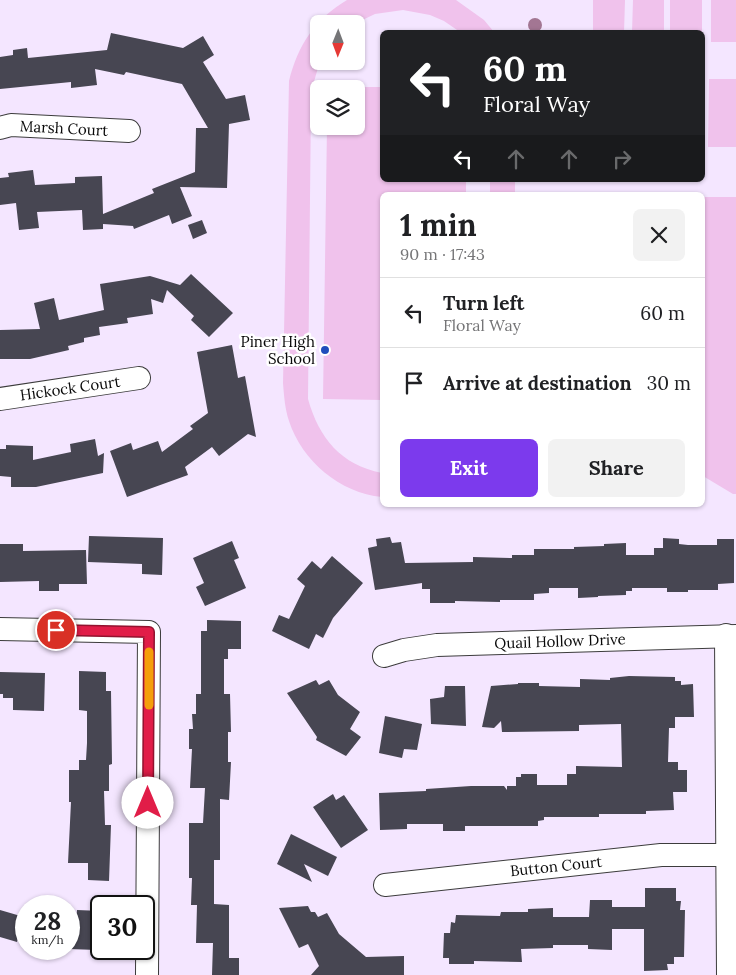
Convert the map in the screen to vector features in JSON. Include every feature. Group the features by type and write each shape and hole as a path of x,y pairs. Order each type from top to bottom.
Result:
{"street":[{"name":"Marsh Court","path":"0,128 10,125 129,131"},
{"name":"Hickock Court","path":"0,399 139,378"},
{"path":"0,628 149,632 147,975"},
{"path":"728,975 727,854 731,635"},
{"name":"Quail Hollow Drive","path":"384,656 437,644 731,635"},
{"name":"Button Court","path":"385,885 661,855 727,854"}],"shaded area":[{"path":"347,0 456,0 484,20 492,30 457,30 444,21 430,15 403,10 375,14 365,19 365,15 327,15"},
{"path":"593,0 625,0 624,30 593,30"},
{"path":"633,0 664,0 664,30 632,30"},
{"path":"670,0 702,0 702,30 670,30"},
{"path":"711,0 736,0 736,42 711,42"},
{"path":"310,33 310,70 317,70 314,80 310,80 308,399 318,426 334,448 355,464 380,472 380,497 366,494 338,482 313,462 295,436 286,407 283,383 289,81 297,56"},
{"path":"709,79 736,79 736,147 708,147"},
{"path":"365,87 380,87 380,182 466,182 466,192 380,192 380,400 323,399 327,135 365,135"},
{"path":"490,182 515,182 515,192 490,192"},
{"path":"705,197 736,197 736,494 705,477"}],"building":[{"path":"111,33 183,48 203,36 214,55 203,62 226,99 245,95 250,120 229,124 227,188 180,187 192,216 172,224 169,215 134,229 133,226 103,224 103,229 83,230 82,210 37,212 39,228 19,230 16,203 0,205 0,178 9,177 8,173 33,170 35,185 75,183 75,177 102,176 103,214 154,193 152,189 195,172 196,128 208,128 182,84 126,72 124,75 95,69 97,85 71,88 71,82 0,89 0,57 13,55 13,50 27,48 28,58 107,50"},
{"path":"202,220 207,233 193,239 188,225"},
{"path":"191,274 233,313 209,337 191,320 194,316 167,290 163,303 151,299 153,314 127,318 128,323 99,327 100,335 84,338 84,342 68,346 69,350 30,359 0,359 0,330 40,329 34,303 54,298 59,320 104,310 100,284 150,276 180,285"},
{"path":"232,345 238,378 245,376 256,437 248,434 219,456 212,447 185,467 188,475 127,497 110,451 131,443 133,450 158,441 162,452 193,429 190,426 208,413 197,352"},
{"path":"95,439 98,456 104,453 103,473 36,487 11,487 11,477 0,476 0,449 6,449 6,445 33,446 33,460 71,452 70,444"},
{"path":"89,536 163,538 162,575 142,574 142,564 88,562"},
{"path":"390,537 392,543 401,542 405,563 473,562 473,557 512,558 512,555 534,555 534,549 574,549 574,547 626,543 626,555 654,555 654,548 663,548 663,538 679,539 679,544 688,545 717,545 717,539 734,539 734,583 718,584 718,590 667,592 667,588 632,588 632,591 626,591 626,595 578,598 578,588 549,588 549,593 534,594 534,600 430,603 430,589 422,589 422,583 375,590 368,548 377,546 376,539"},
{"path":"232,541 239,558 234,560 246,588 205,606 196,587 204,583 193,558"},
{"path":"0,544 23,544 23,551 86,550 87,584 59,584 59,591 39,591 39,581 0,582"},
{"path":"332,556 363,583 333,618 323,638 316,634 309,649 272,631 279,615 289,619 305,586 297,579 312,561 321,569"},
{"path":"207,620 241,621 241,649 228,649 228,659 224,659 224,694 230,694 231,732 228,732 228,762 231,762 229,800 220,799 220,860 214,860 214,904 229,905 229,958 239,958 239,975 212,975 213,943 196,943 197,905 191,905 192,878 189,878 189,823 203,823 205,788 190,788 192,749 189,749 189,729 193,729 192,714 196,714 196,694 201,694 201,631 207,631"},
{"path":"79,671 106,672 106,691 111,691 112,764 109,765 109,791 104,791 105,825 111,825 109,881 88,880 88,863 68,863 71,802 69,802 69,770 79,770 79,760 86,760 87,743 87,711 79,710"},
{"path":"0,672 45,673 44,711 13,710 13,698 3,698 3,694 0,694"},
{"path":"629,676 675,677 675,681 681,681 681,685 693,684 694,717 675,717 675,728 669,728 668,762 678,762 678,770 687,770 687,792 673,792 674,810 646,811 646,814 599,814 599,817 544,817 544,820 538,821 538,826 465,826 465,831 443,831 443,824 407,824 407,829 380,830 379,793 426,791 426,789 471,786 504,786 507,790 507,786 516,786 516,777 521,777 521,774 537,774 537,785 567,785 567,774 576,774 576,766 622,767 621,724 579,725 579,731 502,732 501,721 494,728 482,727 491,686 539,683 539,686 580,687 580,679 610,680 610,678"},
{"path":"316,680 319,685 329,680 338,695 360,712 350,729 361,737 346,756 316,740 317,737 287,693"},
{"path":"445,686 465,686 466,726 431,724 430,699 444,697"},
{"path":"385,716 422,724 417,750 404,749 402,758 379,753"},
{"path":"333,794 336,800 344,795 368,830 341,848 313,807"},
{"path":"291,834 337,857 328,876 304,864 312,882 277,864"},
{"path":"645,888 676,888 676,901 681,901 680,910 685,910 684,957 674,957 674,964 667,964 668,970 644,971 644,929 612,929 612,950 588,949 588,945 553,945 553,948 521,949 522,962 474,961 474,964 449,964 449,958 443,958 444,933 450,933 451,922 455,923 456,915 500,916 501,912 528,912 528,909 553,908 553,917 589,917 590,900 612,900 612,907 645,907"},
{"path":"308,906 311,912 315,912 318,917 327,913 339,934 366,957 404,956 404,975 311,975 319,966 308,944 299,948 279,908"},
{"path":"0,910 15,914 15,941 0,937"},
{"path":"80,910 90,911 90,950 80,949"}],"slow traffic":[{"path":"149,652 149,705"}],"place":[{"name":"Piner High School","path":"325,350"}],"route":[{"path":"56,630 149,632 148,803"}]}
